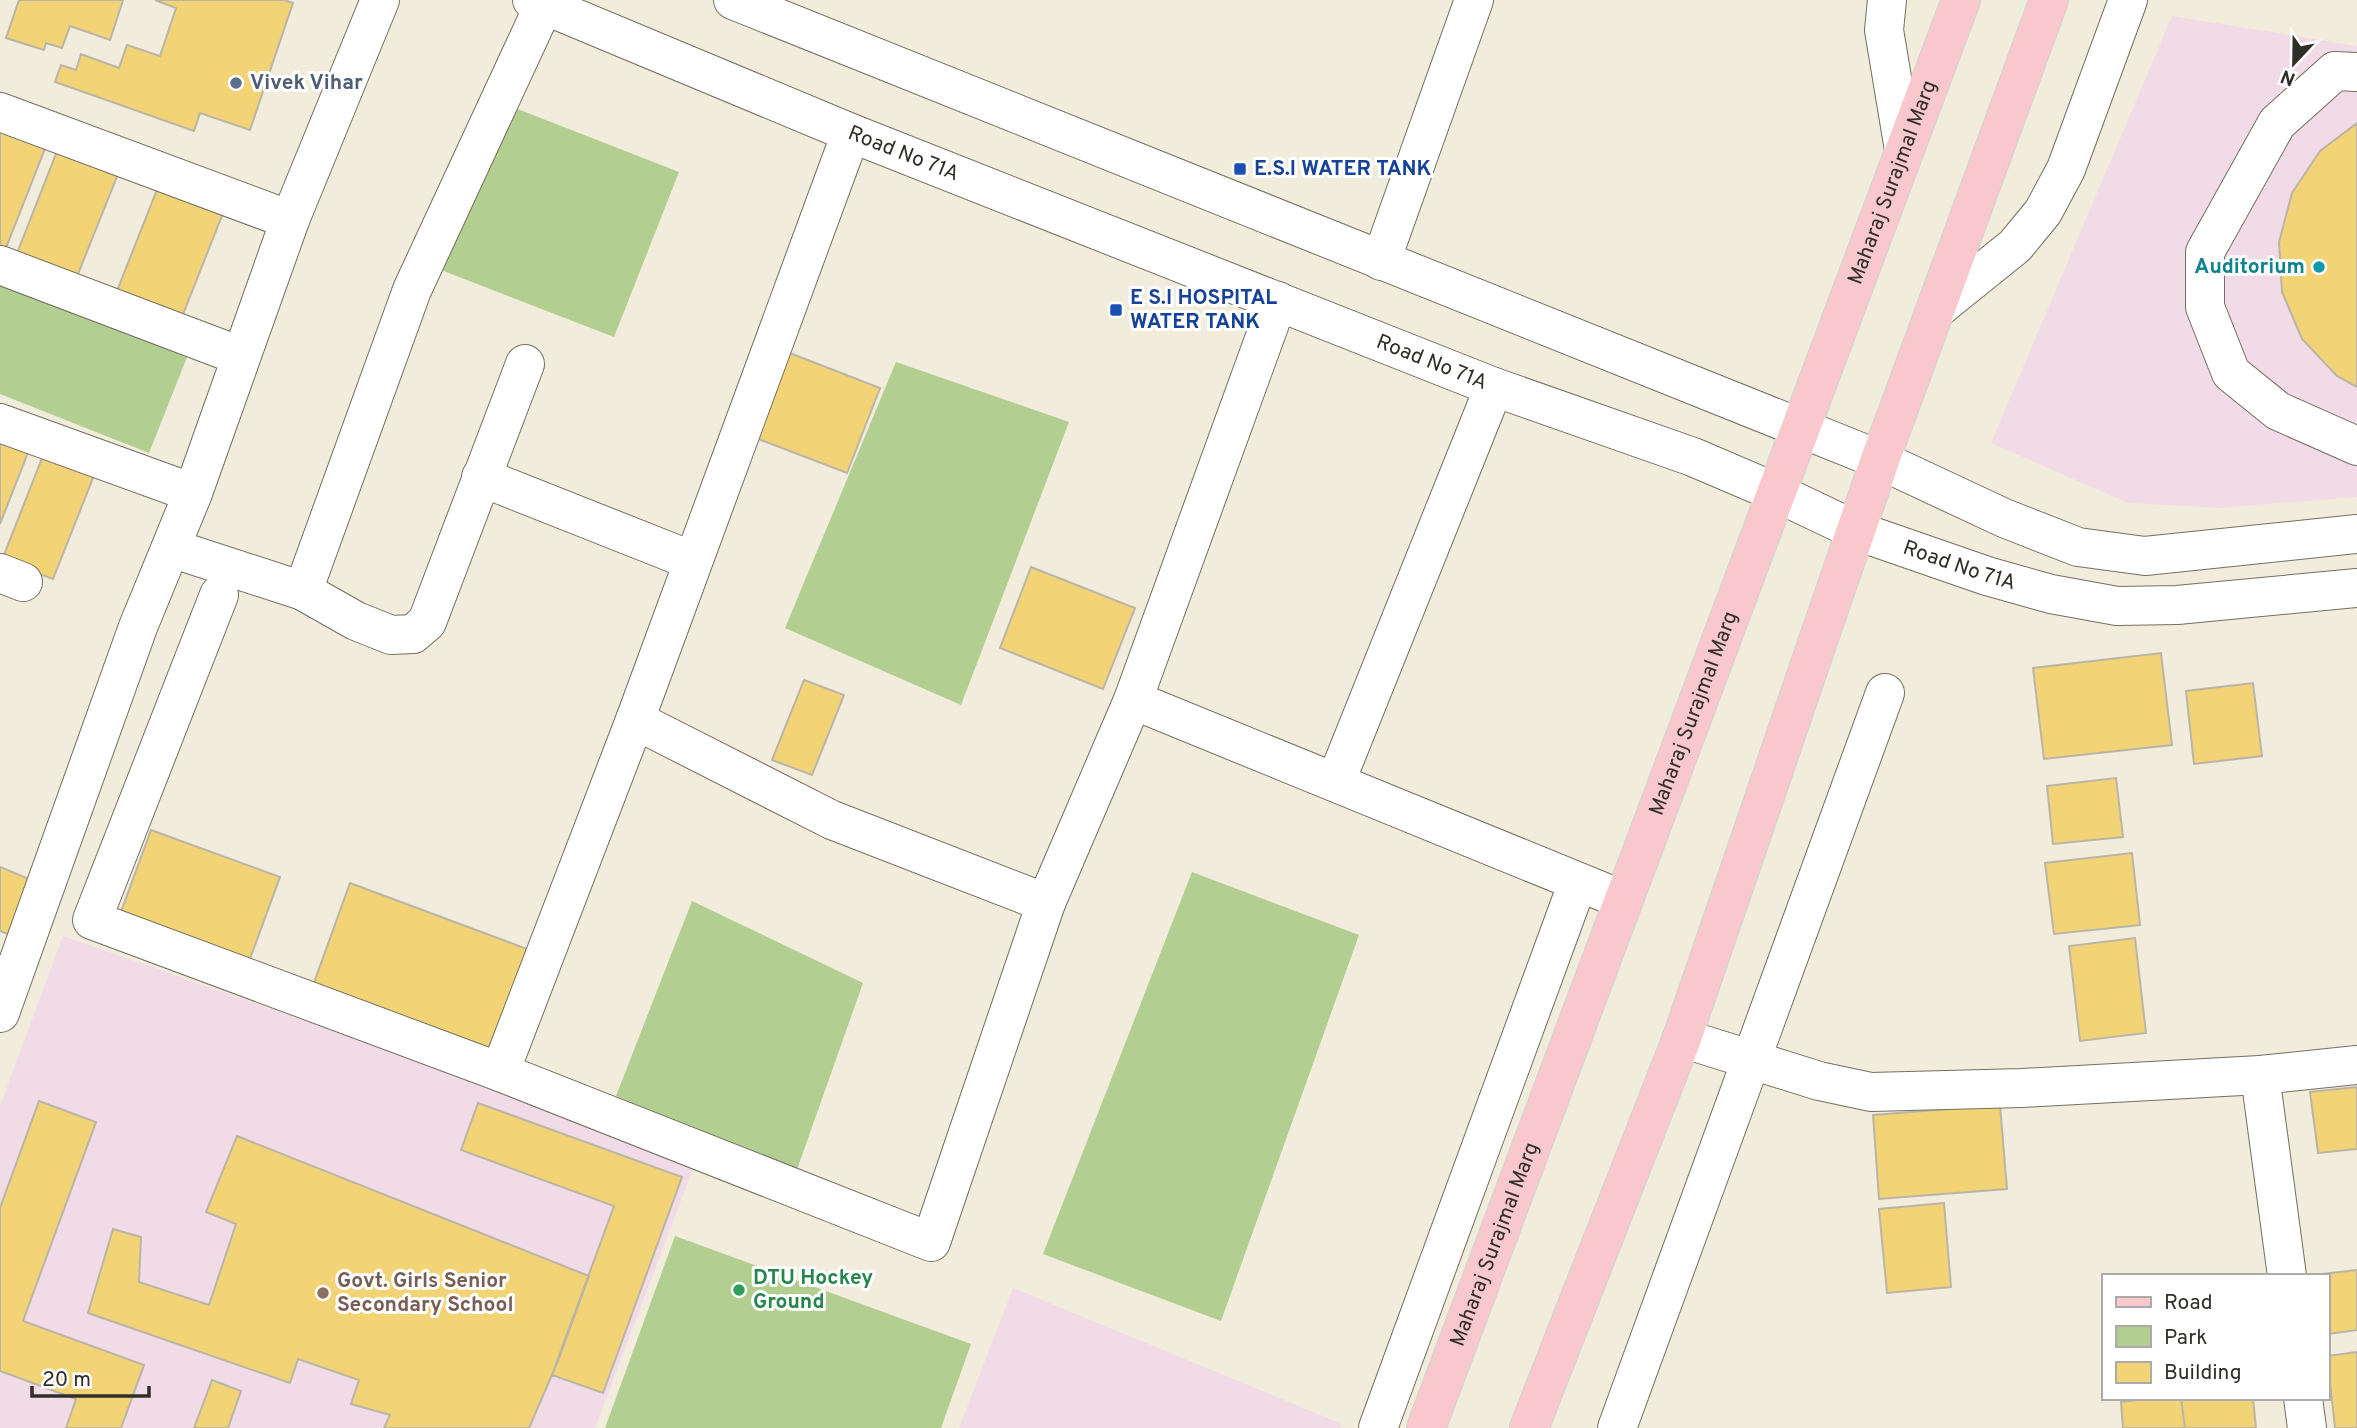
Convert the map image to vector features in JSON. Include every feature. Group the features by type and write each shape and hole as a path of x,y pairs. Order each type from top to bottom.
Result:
{"main road":[{"name":"Maharaj Surajmal Marg","path":"1426,1428 1961,0"},
{"path":"1529,1428 1682,1038 1880,460 2049,0"}],"street":[{"path":"0,1013 11,949 106,718 138,627 193,493 290,220 380,0"},
{"path":"733,0 1880,460 2004,518 2078,547 2145,556 2357,534"},
{"path":"1381,261 1474,0"},
{"path":"1887,0 1884,30 1904,150"},
{"path":"1938,308 2015,246 2043,212 2066,169 2128,0"},
{"path":"303,591 412,289 538,3"},
{"name":"Road No 71A","path":"538,3 851,132 1494,387 1693,457 1857,531 1987,576 2051,594 2118,606 2177,606 2357,588"},
{"path":"2357,72 2335,71 2277,122 2205,252 2205,307 2231,373 2278,411 2357,446"},
{"path":"0,112 290,220"},
{"path":"500,1072 635,720 851,132"},
{"path":"0,265 240,356"},
{"path":"219,595 92,920 500,1072 931,1242 1046,903 1133,700 1278,301"},
{"path":"171,548 303,591 356,621 391,635 413,634 427,622 525,363"},
{"path":"1336,781 1494,387"},
{"path":"0,423 193,493"},
{"path":"481,478 693,561"},
{"path":"1617,1428 1885,693"},
{"path":"1133,700 1623,900"},
{"path":"106,718 162,740"},
{"path":"635,720 832,820 1046,903"},
{"path":"1378,1428 1578,882"},
{"path":"1682,1038 1819,1081 1871,1092 2022,1088 2260,1075 2357,1065"},
{"path":"2260,1075 2287,1274"},
{"path":"2303,1400 2307,1428"}],"shaded area":[{"path":"2172,16 2357,46 2357,497 2221,508 2128,503 1991,443"},
{"name":"Govt. Girls Senior Secondary School","path":"63,936 697,1158 595,1428 0,1428 0,1106"},
{"path":"1013,1288 1342,1424 1340,1428 959,1428"}],"green space":[{"path":"505,104 679,172 614,337 441,270"},
{"path":"0,253 197,332 149,453 0,394"},
{"path":"896,362 1069,422 961,705 785,628"},
{"path":"1192,872 1359,935 1221,1321 1043,1254"},
{"path":"692,901 863,983 794,1178 616,1096"},
{"name":"DTU Hockey Ground","path":"675,1236 971,1344 941,1428 605,1428"}],"building":[{"path":"19,0 123,0 110,40 70,26 62,48 46,43 44,50 6,38"},
{"path":"155,0 284,0 293,3 250,130 200,113 194,131 55,82 61,65 76,70 81,54 119,68 127,45 160,56 176,8"},
{"path":"0,121 48,141 2,258 0,257"},
{"name":"Auditorium","path":"2357,123 2357,387 2337,376 2302,339 2282,292 2279,242 2292,193 2320,151"},
{"path":"61,141 122,164 74,284 14,261"},
{"path":"162,177 227,203 178,327 113,301"},
{"path":"782,350 880,388 847,473 748,435"},
{"path":"0,433 31,445 0,524"},
{"path":"46,448 97,468 53,579 2,560"},
{"path":"1031,567 1135,608 1103,689 1000,648"},
{"path":"2161,653 2172,745 2044,759 2033,668"},
{"path":"804,680 844,695 812,775 772,760"},
{"path":"2253,683 2262,756 2194,764 2186,691"},
{"path":"2116,778 2123,837 2053,844 2047,786"},
{"path":"151,830 280,877 247,967 118,920"},
{"path":"2132,853 2140,925 2054,934 2045,863"},
{"path":"0,867 34,881 13,936 0,931"},
{"path":"350,883 527,949 489,1055 311,991"},
{"path":"2135,938 2146,1033 2080,1041 2069,946"},
{"path":"2357,1087 2357,1149 2318,1153 2310,1092"},
{"path":"39,1101 96,1122 23,1321 144,1365 121,1428 66,1428 76,1399 0,1371 0,1208"},
{"path":"478,1103 682,1177 603,1393 552,1375 614,1206 461,1150"},
{"path":"2000,1105 2007,1189 1879,1199 1873,1115"},
{"path":"237,1136 589,1276 558,1361 529,1428 384,1428 390,1415 351,1404 359,1380 298,1359 290,1383 88,1313 113,1229 141,1237 139,1282 209,1305 236,1224 206,1212"},
{"path":"1944,1203 1951,1287 1887,1293 1879,1209"},
{"path":"2357,1270 2357,1330 2329,1334 2329,1274 2322,1274"},
{"path":"2357,1352 2357,1428 2335,1428 2329,1356"},
{"path":"212,1380 241,1391 228,1428 194,1428"},
{"path":"2181,1400 2185,1428 2123,1428 2121,1402"},
{"path":"2181,1400 2253,1400 2256,1428 2185,1428"}],"place":[{"name":"Vivek Vihar","path":"236,83"},
{"name":"E.S.I WATER TANK","path":"1240,169"},
{"name":"Auditorium","path":"2319,267"},
{"name":"E S.I HOSPITAL WATER TANK","path":"1116,310"},
{"name":"DTU Hockey Ground","path":"739,1290"},
{"name":"Govt. Girls Senior Secondary School","path":"323,1293"}]}
